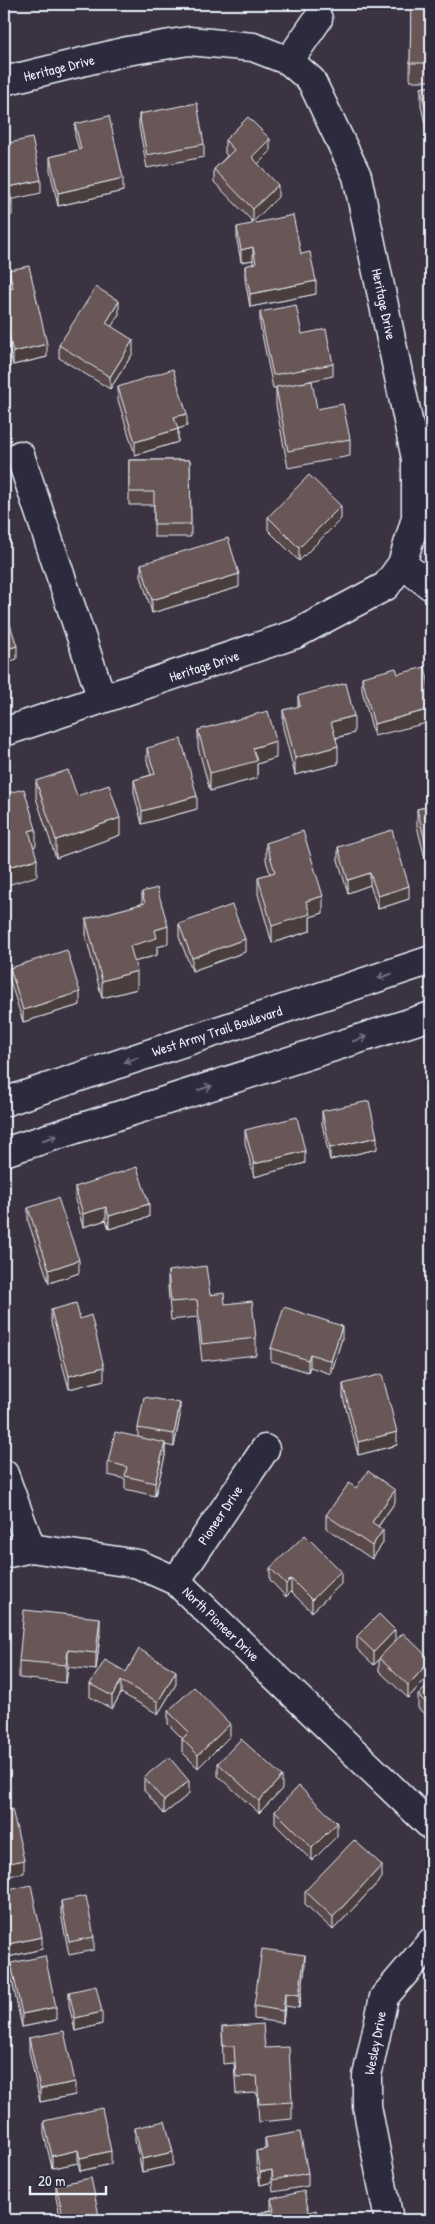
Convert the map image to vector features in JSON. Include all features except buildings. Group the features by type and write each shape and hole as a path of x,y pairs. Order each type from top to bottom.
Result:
{"street":[{"path":"289,61 318,19"},
{"name":"Heritage Drive","path":"4,81 126,51 189,41 253,46 289,61 311,80 357,176 416,459 416,518 402,564 386,586 296,634 4,732"},
{"path":"20,455 102,699"},
{"path":"402,564 431,586"},
{"name":"West Army Trail Boulevard","path":"4,1102 431,960"},
{"path":"4,1152 431,1016"},
{"name":"Pioneer Drive","path":"176,1581 265,1449"},
{"path":"4,1474 31,1548 4,1554"},
{"name":"North Pioneer Drive","path":"31,1548 138,1564 176,1581 431,1826"},
{"name":"Wesley Drive","path":"390,2220 367,2106 367,2076 384,1997 431,1942"}]}
